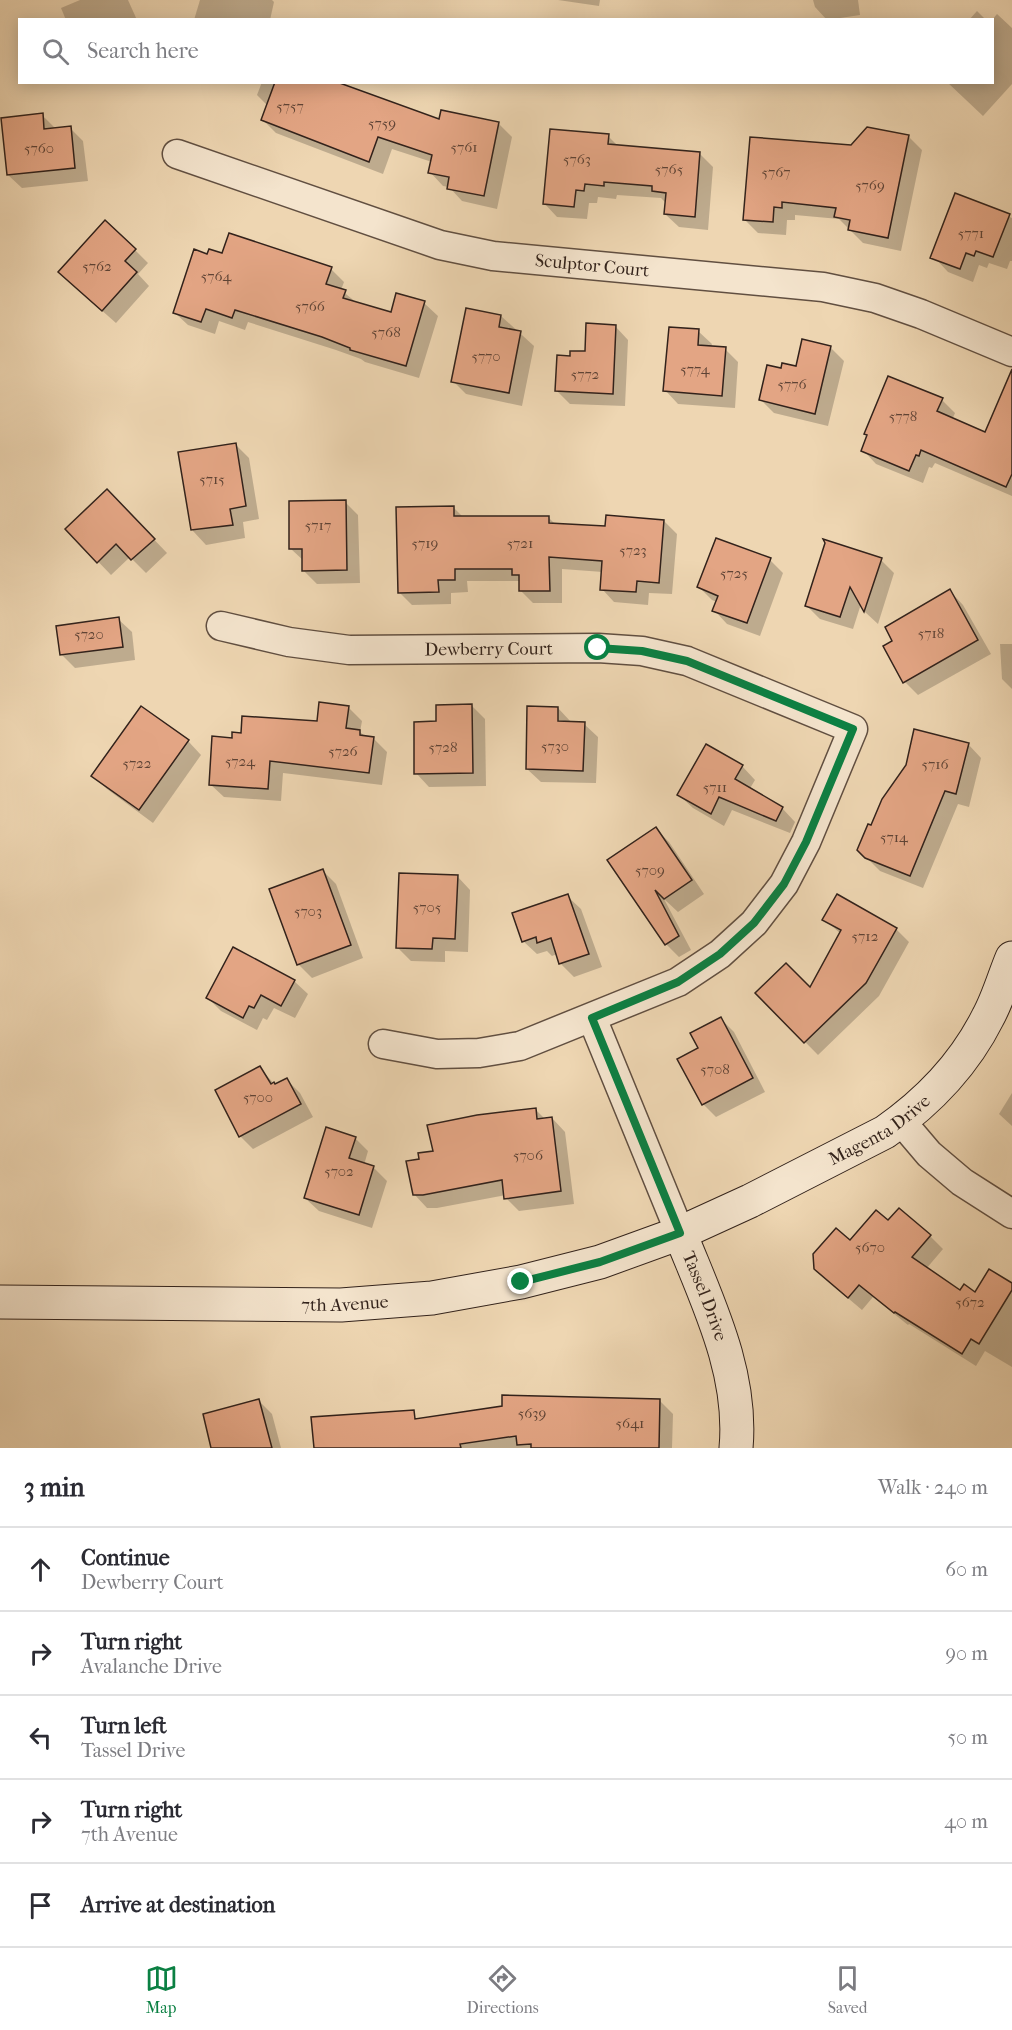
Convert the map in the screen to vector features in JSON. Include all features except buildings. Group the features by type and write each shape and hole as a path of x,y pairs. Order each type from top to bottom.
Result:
{"main road":[{"name":"Magenta Drive","path":"680,1233 750,1201 885,1132 901,1121 935,1092 964,1057 988,1017 1012,958"},
{"name":"7th Avenue","path":"0,1302 341,1305 432,1298 521,1282 600,1262 680,1233"},
{"name":"Tassel Drive","path":"680,1233 723,1341 734,1390 736,1448"}],"street":[{"name":"Sculptor Court","path":"177,154 440,245 494,256 823,287 875,298 921,314 1012,352"},
{"name":"Dewberry Court","path":"222,626 290,642 349,650 598,648 642,651 687,661 853,729 806,842 784,884 754,923 720,954 678,982 592,1018"},
{"path":"383,1044 437,1054 479,1053 520,1046 592,1018"},
{"name":"Tassel Drive","path":"592,1018 680,1233"},
{"path":"901,1121 928,1154 962,1182 1012,1214"}],"route":[{"path":"521,1282 600,1262 680,1233 592,1018 678,982 720,954 754,923 784,884 806,842 853,729 687,661 642,651 598,648"}]}
